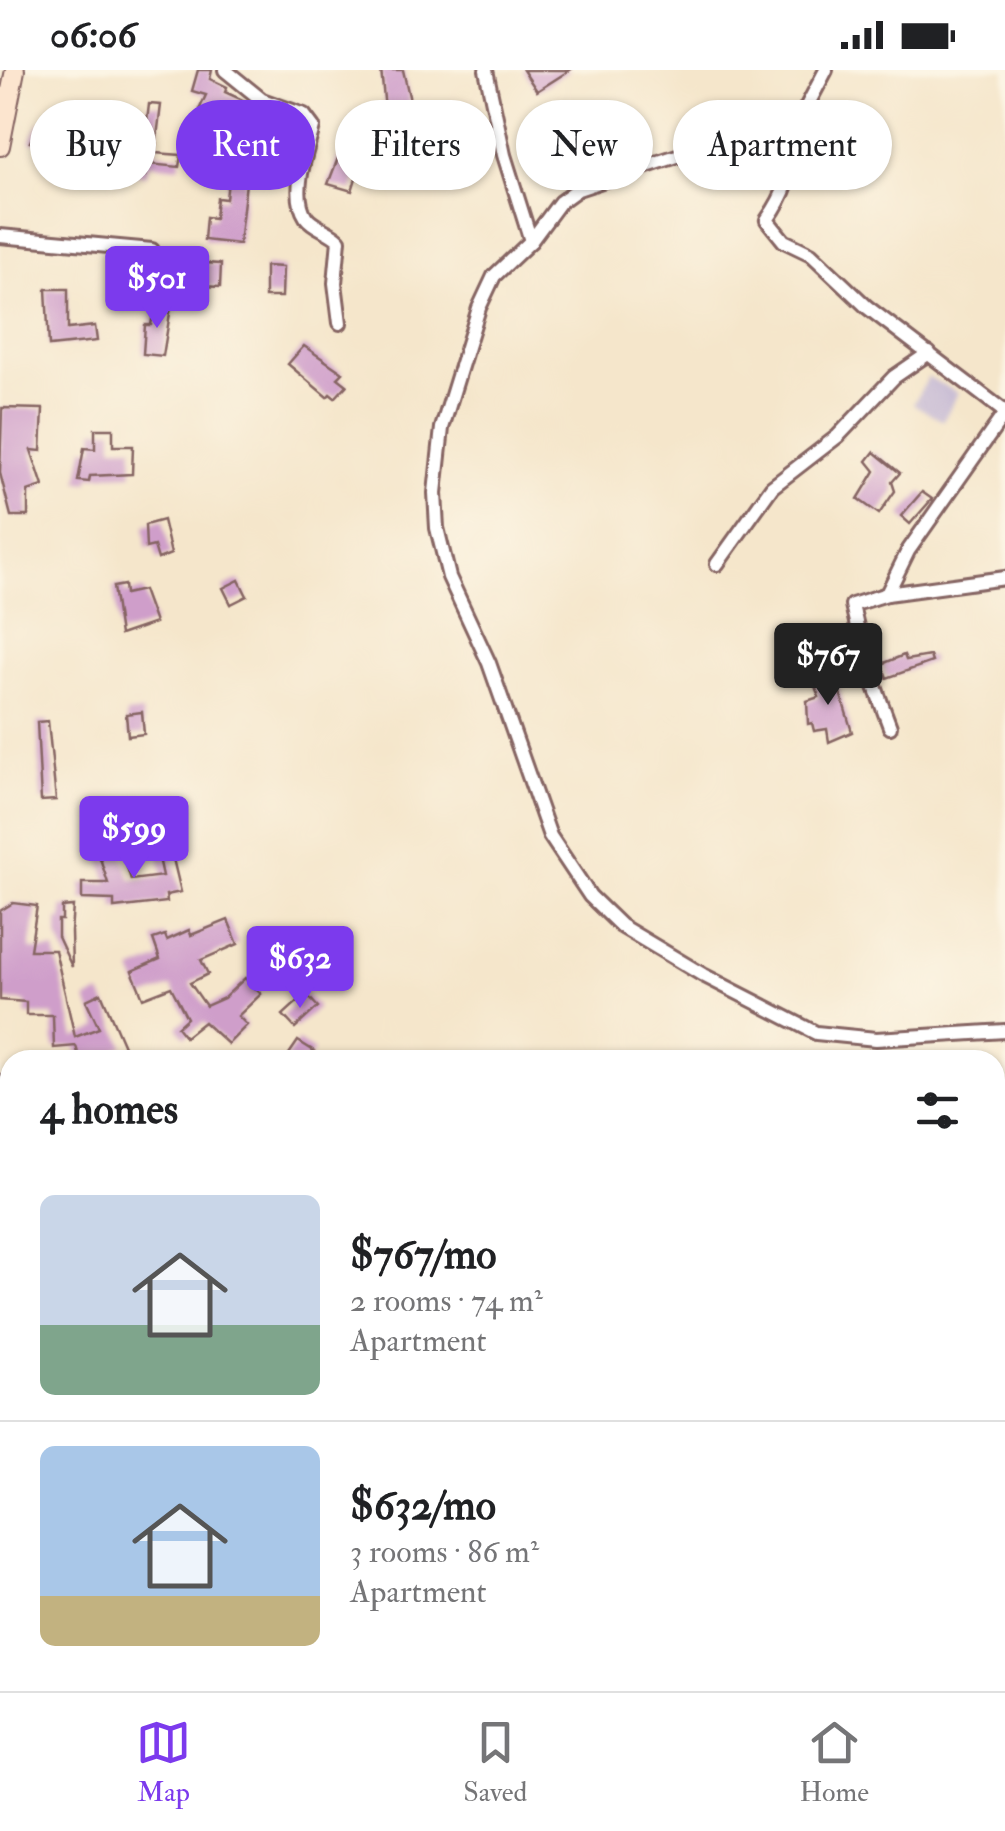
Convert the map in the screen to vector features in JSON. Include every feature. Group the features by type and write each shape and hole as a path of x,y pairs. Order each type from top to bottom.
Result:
{"main road":[{"path":"0,146 15,70"}],"street":[{"path":"225,70 262,100 304,114 313,127 301,177 303,211 308,221 340,240 335,283 340,323"},
{"path":"486,70 504,155 530,241"},
{"path":"810,100 826,70"},
{"path":"673,159 646,164 578,189 560,202 530,241 494,276 479,308 442,428 435,493 436,528 449,577 489,663 550,836 590,896 621,926 703,975 816,1033 876,1039 1005,1031"},
{"path":"788,190 766,220 784,241 811,254 867,307 1005,412 908,551 888,594"},
{"path":"0,236 152,250"},
{"path":"717,564 772,487 838,436 894,376 929,353"},
{"path":"890,727 864,657 852,604 888,594 1005,578"}],"shaded area":[{"path":"928,377 958,393 943,421 913,404"}],"building":[{"path":"198,70 212,70 210,79 243,100 204,100 206,95 192,91"},
{"path":"381,70 403,70 410,100 384,100"},
{"path":"523,70 570,70 537,91"},
{"path":"156,105 161,105 156,145"},
{"path":"156,153 176,155 176,167 156,165"},
{"path":"335,166 335,186 328,184"},
{"path":"227,190 245,190 239,244 204,240 206,217 215,218 217,198 226,199"},
{"path":"186,262 221,264 220,287 185,285"},
{"path":"265,266 283,267 282,297 265,297"},
{"path":"46,289 68,289 68,329 95,326 97,341 49,346"},
{"path":"155,304 171,307 163,356 143,354 145,325 151,325"},
{"path":"304,346 343,373 338,378 347,385 335,398 330,394 327,397 288,364"},
{"path":"2,408 43,409 41,451 31,450 43,486 28,491 28,516 11,516 0,473"},
{"path":"95,429 113,429 113,446 133,446 132,474 90,476 89,482 78,481 84,448 95,449"},
{"path":"874,452 900,473 892,482 895,491 879,514 858,499 875,471 867,461"},
{"path":"922,492 932,499 910,524 901,516"},
{"path":"163,520 171,554 158,559 154,546 146,548 145,525"},
{"path":"239,580 247,596 231,604 223,588"},
{"path":"124,585 125,594 143,590 155,623 120,635 113,587"},
{"path":"904,655 906,660 930,656 932,662 887,678 882,664"},
{"path":"824,668 839,689 852,732 829,742 827,729 814,731 812,723 808,724 807,701 819,697 811,675"},
{"path":"142,712 144,734 128,736 126,714"},
{"path":"48,721 56,800 41,801 37,722"},
{"path":"169,842 181,892 166,895 167,902 114,908 114,900 82,899 82,883 108,883 99,855 121,848 131,880 163,876 156,844"},
{"path":"13,903 37,906 30,950 55,950 75,1037 99,1028 86,1000 101,993 124,1046 116,1050 54,1048 53,1015 26,1015 26,1002 0,1000 0,911"},
{"path":"73,906 72,967 58,937 58,920 62,920 62,907"},
{"path":"228,920 238,944 201,960 208,974 190,983 206,1006 224,998 245,978 261,994 238,1016 247,1025 228,1044 204,1022 185,1037 177,1027 187,1018 171,987 143,998 132,971 160,959 153,939 165,935 167,940 189,930 191,935"},
{"path":"296,931 307,945 276,969 266,955"},
{"path":"306,994 318,1007 295,1028 283,1015"},
{"path":"298,1041 312,1050 292,1050"}]}
